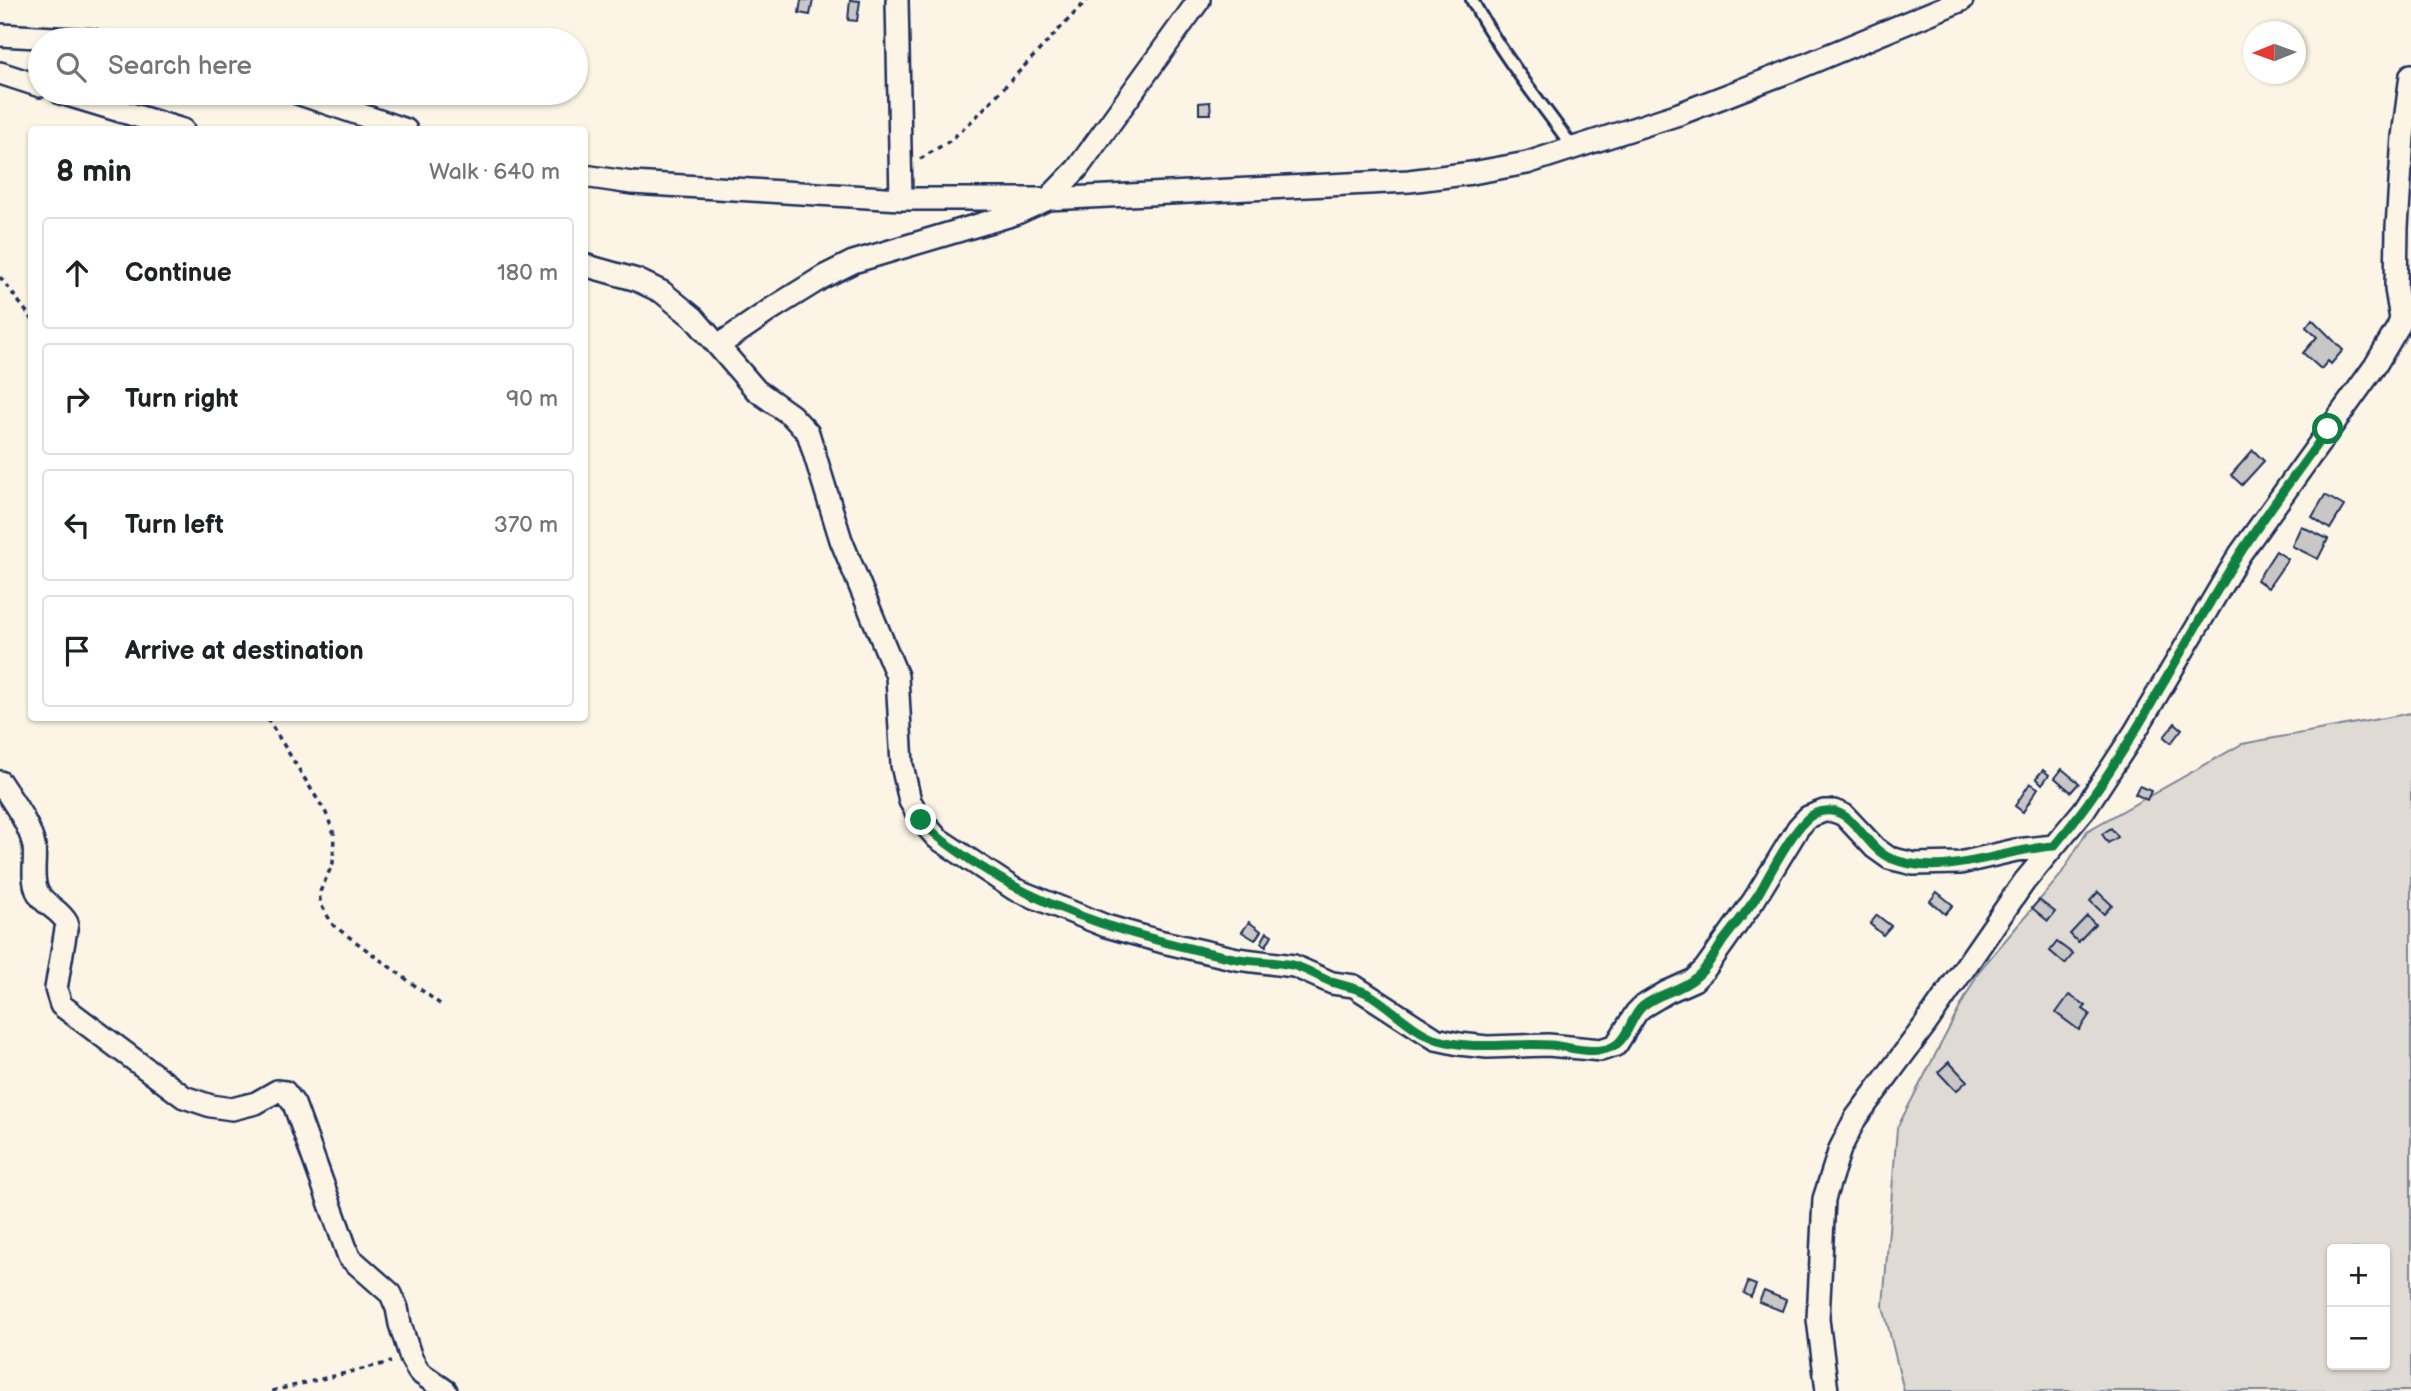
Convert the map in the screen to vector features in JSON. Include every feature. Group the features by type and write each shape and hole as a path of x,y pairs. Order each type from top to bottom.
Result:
{"street":[{"path":"897,0 901,199"},
{"path":"719,345 783,302 853,262 1015,214 1048,199 1077,169 1199,0"},
{"path":"588,177 632,183 901,199 1048,199 1409,181 1527,163 1574,149 1690,110 1962,0"},
{"path":"0,35 28,37"},
{"path":"0,73 28,82"},
{"path":"1826,1391 1818,1319 1824,1199 1840,1149 1855,1119 1925,1024 1993,924 2084,810 2135,732 2240,554 2375,366 2406,317 2396,289 2396,227 2411,75"},
{"path":"101,105 170,126"},
{"path":"332,105 394,126"},
{"path":"588,266 637,280 662,292 694,318 756,390 791,415 808,433 841,540 897,676 902,765 910,801 921,820 937,838 1014,889 1106,926 1237,959 1294,965 1332,982 1354,986 1436,1039 1487,1047 1548,1045 1601,1050 1616,1045 1642,1007 1694,980 1704,969 1754,900 1798,828 1808,817 1824,811 1844,815 1875,848 1889,858 1914,864 1960,863 2016,850 2054,846"},
{"path":"0,782 30,833 34,850 36,888 41,898 62,914 67,923 56,989 61,1005 184,1097 211,1107 232,1109 256,1102 277,1090 285,1092 294,1104 349,1257 395,1299 411,1359 419,1372 446,1391"}],"lane":[{"path":"1472,0 1526,84 1574,149"}],"path":[{"path":"899,169 951,141 1087,0"},
{"path":"0,277 28,314"},
{"path":"269,721 326,813 334,834 333,863 319,894 321,905 333,925 440,1004"},
{"path":"272,1391 345,1372 411,1359"}],"shaded area":[{"path":"2411,713 2411,1391 1904,1391 1883,1306 1897,1128 1979,971 2060,876 2087,831 2242,744"}],"building":[{"path":"801,0 813,0 810,15 799,13"},
{"path":"850,0 860,1 857,21 848,20"},
{"path":"1210,102 1211,114 1199,114 1199,103"},
{"path":"2312,319 2343,350 2331,364 2328,361 2321,369 2303,353 2317,337 2306,327"},
{"path":"2253,450 2264,461 2242,485 2231,475"},
{"path":"2325,495 2344,506 2330,529 2312,517"},
{"path":"2301,526 2328,539 2318,559 2292,546"},
{"path":"2276,551 2288,559 2268,588 2257,580"},
{"path":"2175,723 2182,729 2171,743 2164,737"},
{"path":"2062,769 2079,783 2071,792 2055,778"},
{"path":"2043,770 2049,775 2042,784 2036,778"},
{"path":"2030,783 2038,788 2023,812 2015,806"},
{"path":"2139,786 2151,791 2147,800 2135,794"},
{"path":"2111,828 2118,837 2108,843 2102,834"},
{"path":"1937,892 1953,905 1945,914 1930,901"},
{"path":"2098,892 2112,905 2104,914 2090,901"},
{"path":"2039,900 2055,912 2048,921 2032,908"},
{"path":"1877,915 1891,926 1883,935 1870,924"},
{"path":"2087,916 2095,924 2078,942 2070,934"},
{"path":"1249,922 1261,931 1255,940 1242,932"},
{"path":"1267,932 1272,935 1266,946 1261,943"},
{"path":"2057,942 2073,954 2065,964 2050,951"},
{"path":"2069,995 2086,1006 2083,1009 2090,1014 2079,1030 2056,1013"},
{"path":"1949,1062 1967,1081 1956,1091 1938,1072"},
{"path":"1748,1282 1756,1285 1751,1297 1744,1293"},
{"path":"1764,1291 1786,1300 1782,1311 1759,1302"}],"route":[{"path":"921,820 937,838 1014,889 1106,926 1237,959 1294,965 1332,982 1354,986 1436,1039 1487,1047 1548,1045 1588,1050 1609,1048 1622,1039 1642,1007 1694,980 1704,969 1754,900 1803,821 1816,813 1834,811 1844,815 1875,848 1889,858 1914,864 1960,863 2016,850 2054,846 2084,810 2135,732 2240,554 2328,429"}]}
